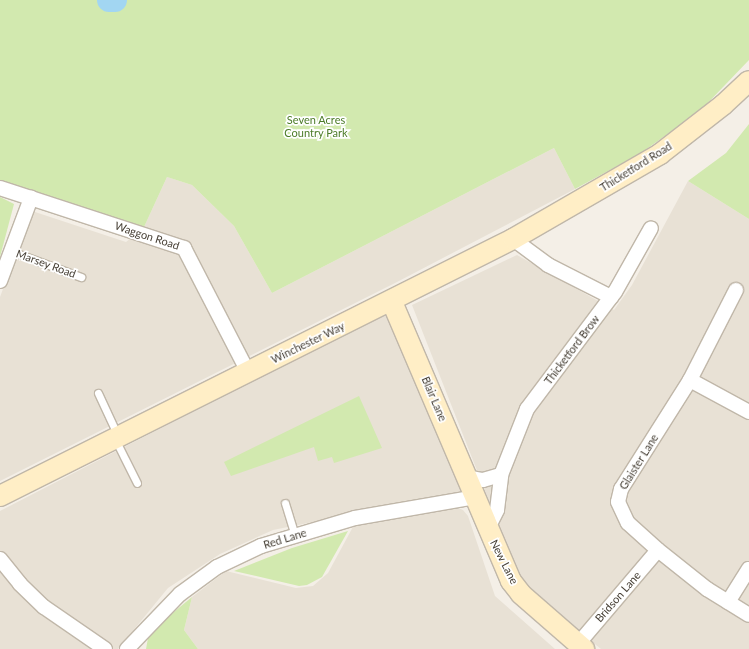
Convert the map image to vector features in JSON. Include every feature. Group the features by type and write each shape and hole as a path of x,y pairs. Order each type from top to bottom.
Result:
{"street":[{"name":"Thicketford Road","path":"513,239 660,154 723,105 749,81"},
{"name":"Waggon Road","path":"0,188 184,248 248,372"},
{"name":"Marsey Road","path":"0,281 31,198"},
{"name":"Thicketford Brow","path":"488,528 497,510 501,475 527,409 611,297 651,228"},
{"path":"513,239 548,265 611,297"},
{"name":"Winchester Way","path":"0,496 392,302 513,239"},
{"name":"Glaister Lane","path":"736,290 690,380 621,489 618,502 628,522 658,550 707,589 749,615"},
{"name":"Blair Lane","path":"392,302 475,497"},
{"path":"690,380 749,412"},
{"path":"467,477 483,480 501,475"},
{"name":"New Lane","path":"475,497 511,581 521,594 581,646"},
{"name":"Red Lane","path":"127,649 180,594 217,567 261,546 355,518 475,497"},
{"name":"Bridson Lane","path":"581,646 658,550"},
{"path":"0,559 20,584 44,607 105,649"},
{"path":"728,602 749,569"}],"lane":[{"name":"Marsey Road","path":"11,251 81,277"},
{"path":"98,393 116,438 137,483"},
{"path":"286,503 295,536"}],"shaded area":[{"path":"554,148 575,189 397,282 0,481 0,297 32,211 126,242 144,227 167,177 192,185 234,226 272,293"},
{"path":"688,181 749,219 749,649 601,649 522,585 412,305 517,255 614,310 632,285"},
{"path":"390,310 467,491 273,530 220,554 168,588 118,649 0,649 0,511"},
{"path":"456,507 463,510 468,516 495,596 555,649 198,649 184,630 192,597 226,571 296,588 313,586 328,573 354,525"}],"green space":[{"name":"Seven Acres Country Park","path":"0,0 749,0 749,60 701,110 641,153 575,189 554,148 272,293 234,226 192,185 167,177 144,227 0,180"},
{"path":"749,124 749,219 688,181 726,153"},
{"path":"0,197 14,204 0,257"},
{"path":"359,396 382,448 334,463 332,457 318,461 314,447 231,476 224,462"},
{"path":"348,531 322,577 307,585 299,586 234,571 292,548"},
{"path":"192,597 184,630 198,649 146,649 148,638 157,626"}],"waterway":[{"path":"109,0 115,0"}]}
